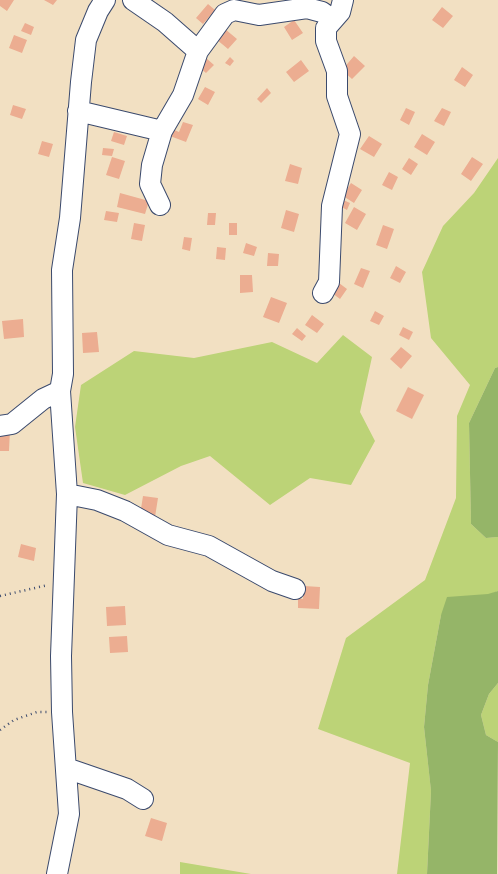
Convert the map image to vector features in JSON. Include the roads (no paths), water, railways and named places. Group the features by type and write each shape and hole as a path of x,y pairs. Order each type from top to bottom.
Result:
{"street":[{"path":"57,874 69,814 62,712 61,656 67,494 60,391 63,374 62,270 70,218 78,111 86,40 104,0"},
{"path":"133,0 165,22 198,51"},
{"path":"323,293 329,282 332,206 350,134 337,96 337,71 326,41 326,28 340,12 343,0"},
{"path":"160,205 150,184 152,165 162,131 183,95 198,51 225,14 234,10 259,15 307,8 322,12 333,20"},
{"path":"78,111 162,131"},
{"path":"0,426 12,424 43,398 60,391"},
{"path":"67,494 97,500 125,511 168,534 209,546 272,581 295,589"},
{"path":"66,768 127,789 142,799"}]}
